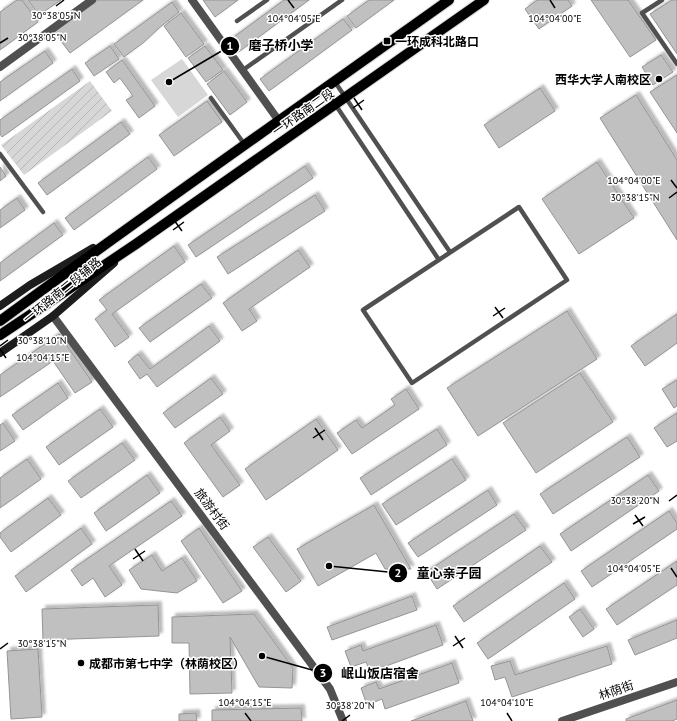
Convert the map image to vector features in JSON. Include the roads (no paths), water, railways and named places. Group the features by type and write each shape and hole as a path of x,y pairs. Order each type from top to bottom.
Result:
{"main road":[{"name":"一环路南二段","path":"0,321 120,233 245,146 449,0"},
{"name":"一环路南二段","path":"0,336 136,244 484,0"},
{"name":"一环路南二段辅路","path":"0,306 30,285 120,233"},
{"name":"一环路南二段辅路","path":"0,353 53,316 136,244"}],"street":[{"path":"0,67 92,0"},
{"path":"192,0 279,121"},
{"name":"旅游村街","path":"53,316 330,689 343,721"},
{"name":"林荫街","path":"562,721 677,682"}],"lane":[{"path":"237,21 267,0"},
{"path":"243,70 342,0"},
{"path":"662,0 642,13 677,64"},
{"path":"335,82 450,252"},
{"path":"325,89 439,260"},
{"path":"211,98 245,146"},
{"path":"0,154 43,212"},
{"path":"519,207 567,280 412,383 364,310 450,252 519,207"}],"place":[{"name":"一环成科北路口","path":"387,41"},
{"name":"西华大学人南校区","path":"659,79"},
{"name":"磨子桥小学","path":"169,82"},
{"name":"童心亲子园","path":"329,566"},
{"name":"岷山饭店宿舍","path":"262,656"},
{"name":"成都市第七中学（林荫校区）","path":"81,663"}]}
